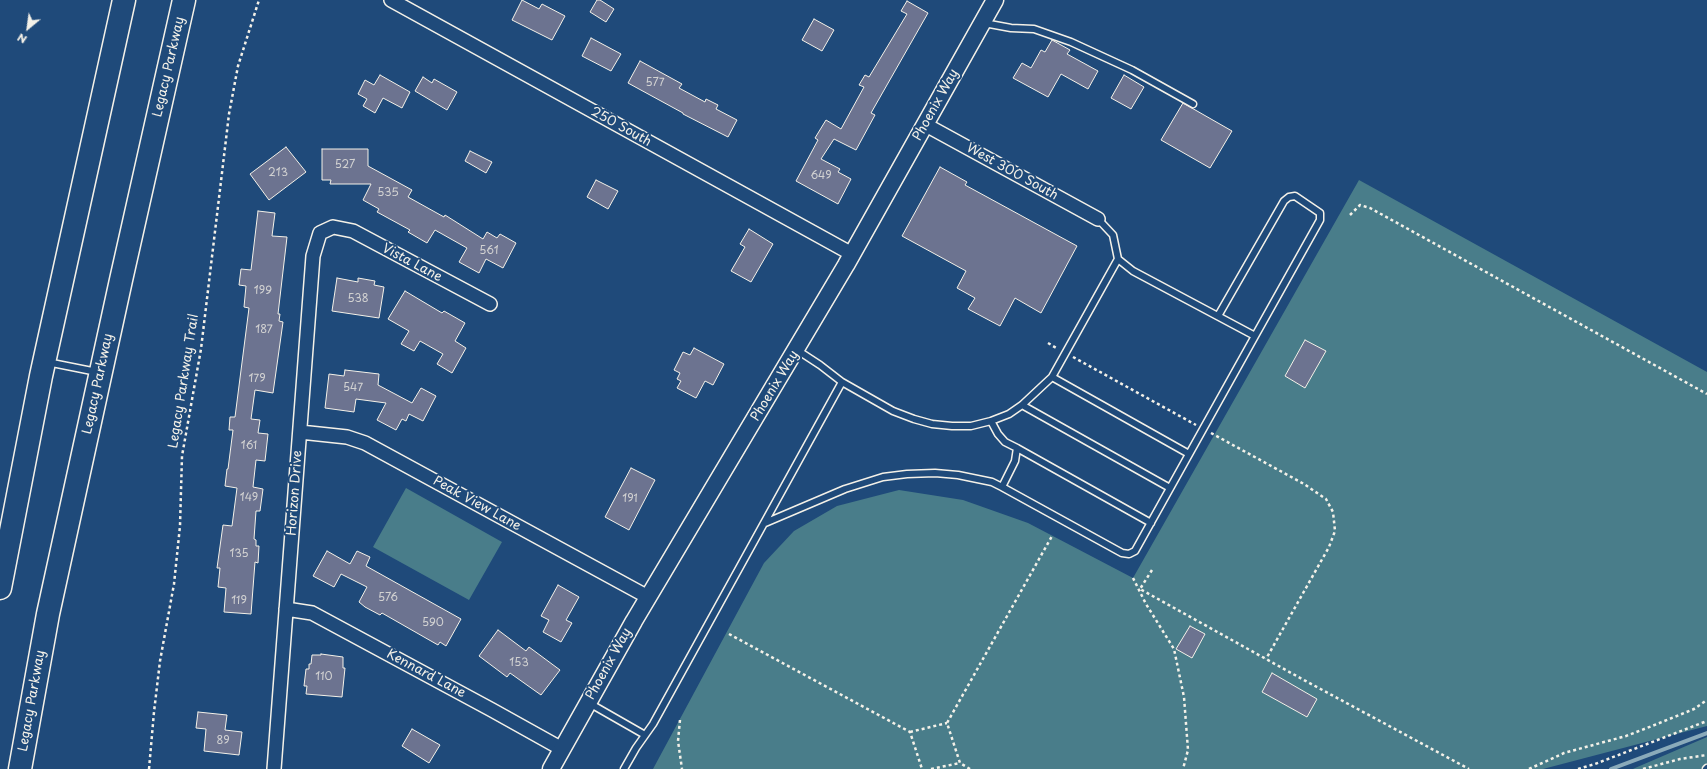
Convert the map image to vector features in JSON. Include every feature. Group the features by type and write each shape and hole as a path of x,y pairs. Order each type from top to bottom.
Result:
{"highway":[{"path":"0,588 42,369 124,0"},
{"name":"Legacy Parkway","path":"20,769 48,614 184,0"},
{"path":"0,516 42,369"}],"street":[{"name":"250 South","path":"391,0 852,254"},
{"name":"Phoenix Way","path":"551,769 648,597 796,350 926,125 982,22 990,2"},
{"name":"West 300 South","path":"926,125 1098,219"},
{"name":"Vista Lane","path":"333,227 353,232 490,304"},
{"name":"Horizon Drive","path":"274,769 313,256 320,233 333,227"},
{"name":"Peak View Lane","path":"300,432 347,437 365,443 648,597"},
{"name":"Kennard Lane","path":"286,609 312,613 562,749"}],"lane":[{"path":"982,22 1012,28 1034,29 1071,42 1132,70 1193,104"},
{"path":"765,523 845,489 883,477 921,473 958,475 992,482 1122,553 1129,554 1135,551 1151,523 1320,220 1320,213 1295,196 1289,197 1284,201 1218,316"},
{"path":"1098,219 1113,235 1118,259 1133,271 1255,336"},
{"path":"796,350 820,365 842,382 893,411 914,419 952,426 971,426 991,421 1009,414 1022,405 1052,377 1118,259"},
{"path":"42,369 101,373"},
{"path":"1052,377 1189,454"},
{"path":"624,769 644,735 653,724 842,382"},
{"path":"1022,405 1170,488"},
{"path":"991,421 998,434 1005,442 1151,523"},
{"path":"1002,487 1015,461 1017,448"},
{"path":"588,702 644,735"}],"path":[{"name":"Legacy Parkway Trail","path":"149,769 160,661 174,584 180,526 182,456 201,349 229,114 238,66 259,0"},
{"path":"1350,215 1360,205 1370,208 1707,394"},
{"path":"1048,343 1304,484 1326,499 1333,512 1335,531 1329,547 1266,659"},
{"path":"730,634 910,732 947,723 1052,536"},
{"path":"1140,589 1152,570"},
{"path":"1133,578 1140,589 1146,604 1174,649 1184,697 1188,750 1184,769"},
{"path":"1140,589 1469,769"},
{"path":"1529,769 1564,753 1626,736 1652,726 1694,709 1707,700"},
{"path":"680,720 678,741 682,769"},
{"path":"1578,769 1595,764 1707,721"},
{"path":"947,723 960,763 970,769"},
{"path":"910,732 922,769"},
{"path":"1643,769 1680,759 1707,755"},
{"path":"931,769 960,763"}],"green space":[{"path":"1359,180 1707,372 1707,726 1543,769 653,769 764,563 794,531 837,506 899,490 963,500 1028,523 1133,578"},
{"path":"406,488 502,542 469,600 373,547"},
{"path":"1707,737 1707,769 1633,769 1635,768"}],"building":[{"path":"522,0 539,9 542,4 565,16 552,40 512,20"},
{"path":"597,0 600,0 614,9 606,22 590,12"},
{"path":"907,1 928,13 871,113 875,115 856,150 834,139 821,159 840,169 838,172 851,179 838,204 796,181 818,140 815,138 826,120 841,129 864,87 859,85 865,75 869,77 907,14 901,11"},
{"path":"814,19 834,30 822,51 802,40"},
{"path":"591,38 621,54 611,71 582,56"},
{"path":"1052,40 1070,50 1067,54 1098,71 1088,89 1061,74 1048,97 1013,78 1022,63 1031,68 1041,50 1045,52"},
{"path":"640,61 682,84 679,88 705,102 706,99 718,105 716,109 737,120 728,137 628,83"},
{"path":"380,75 410,92 402,108 383,98 375,113 363,106 367,99 358,94 365,80 374,85"},
{"path":"1124,75 1144,87 1131,109 1111,98"},
{"path":"423,77 432,83 434,79 457,92 447,110 415,91"},
{"path":"1183,103 1232,131 1210,168 1161,140"},
{"path":"286,147 306,172 269,200 250,174"},
{"path":"322,149 368,149 368,166 412,190 408,197 444,217 445,215 483,239 487,232 497,238 500,234 516,243 503,268 486,259 479,273 459,262 467,248 435,230 427,243 408,232 410,230 377,212 379,209 363,200 371,184 330,184 331,180 322,180"},
{"path":"470,151 492,162 486,173 465,161"},
{"path":"940,167 967,182 965,185 1077,246 1041,313 1015,298 1000,326 968,309 975,298 957,288 966,271 902,236"},
{"path":"596,180 618,191 608,209 587,197"},
{"path":"258,211 275,213 272,236 287,237 278,314 280,314 279,321 283,322 273,393 255,390 251,419 260,420 258,433 268,434 265,461 256,460 253,487 263,489 260,511 256,511 254,539 256,540 256,546 259,546 258,563 255,562 251,614 224,612 226,588 218,587 220,568 217,568 223,525 232,526 237,488 225,486 233,430 229,430 230,417 235,417 249,308 244,307 246,286 239,285 241,269 251,270"},
{"path":"749,229 773,244 751,282 731,271 745,247 740,244"},
{"path":"337,278 358,282 358,278 375,281 374,285 384,287 379,318 332,311"},
{"path":"405,291 442,313 444,311 465,323 455,341 466,348 452,373 437,364 443,354 420,341 414,351 401,344 409,331 388,319"},
{"path":"1305,340 1326,351 1305,388 1285,376"},
{"path":"694,348 724,364 713,385 705,381 696,398 677,388 681,381 677,379 680,373 674,370 683,352 690,355"},
{"path":"345,370 379,374 378,385 412,403 421,388 436,396 423,421 409,414 406,421 402,419 396,430 377,420 386,403 356,399 354,412 325,408 329,374 344,376"},
{"path":"631,468 655,480 629,530 605,517"},
{"path":"327,551 350,564 357,551 370,557 366,566 461,619 446,646 440,642 438,645 382,613 380,615 365,607 359,602 367,587 341,574 334,587 313,576"},
{"path":"558,585 579,597 566,620 572,623 561,642 543,632 549,620 541,616"},
{"path":"1190,626 1205,634 1192,658 1176,649"},
{"path":"498,630 526,651 529,647 560,670 541,695 510,673 507,677 479,656"},
{"path":"321,654 343,657 343,668 345,668 342,697 306,694 307,686 304,686 306,669 309,669 312,655"},
{"path":"1272,673 1317,699 1307,717 1262,692"},
{"path":"198,712 227,715 225,730 242,732 239,755 204,751 206,729 196,728"},
{"path":"412,729 440,745 429,763 402,746"}],"waterway":[{"path":"1611,769 1707,733"}]}
